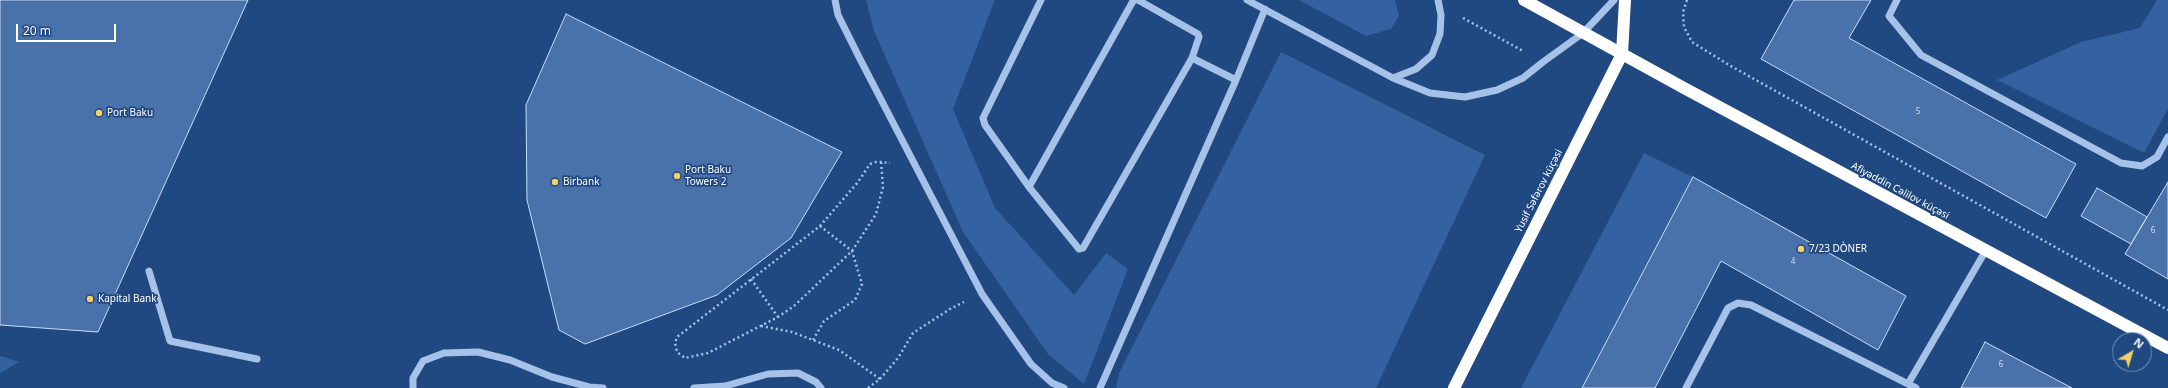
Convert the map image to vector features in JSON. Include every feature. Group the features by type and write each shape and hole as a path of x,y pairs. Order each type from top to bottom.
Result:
{"highway":[{"name":"Afiyəddin Cəlilov küçəsi","path":"1524,0 2168,348"},
{"name":"Yusif Səfərov küçəsi","path":"1454,388 1622,54 1625,0"}],"street":[{"path":"835,0 838,15 982,294 1031,364 1052,383 1064,388"},
{"path":"1029,187 1133,1 1137,0 1198,34 1199,38 1192,58 1083,248 1079,249 1029,187 985,125 983,118 1041,0"},
{"path":"1247,0 1393,78 1430,93 1465,97 1497,90 1523,78 1583,33 1614,0"},
{"path":"1393,78 1416,69 1432,54 1440,34 1441,15 1438,0"},
{"path":"1897,0 1889,16 1921,55 2121,163 2142,166 2157,157 2168,137"},
{"path":"1100,388 1236,80 1265,9"},
{"path":"1192,58 1236,80"},
{"path":"1908,384 1986,250"},
{"path":"149,271 170,341 257,359"},
{"path":"1686,388 1728,308 1738,303 1751,305 1916,388"},
{"path":"413,388 413,378 423,361 444,353 478,352 510,360 567,381 589,387 603,388"},
{"path":"694,388 725,386 768,374 798,373 816,382 821,388"}],"path":[{"path":"1687,0 1683,12 1684,27 1692,42 1736,69 2168,310"},
{"path":"1441,15 1467,19 1543,62"},
{"path":"881,162 883,187 876,214 852,251 794,306 778,317 708,353 685,358 677,352 675,343 676,337 820,226 858,182 870,164 881,162 916,167"},
{"path":"813,340 824,321 856,300 862,284 852,251 820,226"},
{"path":"751,279 778,317"},
{"path":"868,388 880,379 898,358 913,333 950,309 982,294"},
{"path":"760,326 792,332 839,350 880,379"}],"shaded area":[{"path":"866,0 995,0 953,109 995,208 1074,295 1106,253 1128,269 1084,384 1048,354 963,232 874,31"},
{"path":"1299,0 1395,0 1399,16 1391,29 1366,36"},
{"path":"2157,0 2168,0 2168,109 2144,153 1997,80 2081,42 2140,28"},
{"path":"1281,52 1485,155 1376,388 1116,388 1119,373"},
{"path":"1644,153 1693,177 1582,388 1521,388"},
{"path":"0,356 5,357 19,362 0,373"}],"building":[{"name":"Port Baku","path":"0,0 248,0 98,332 0,325"},
{"path":"1794,0 1871,0 1849,38 2076,164 2046,218 1761,59"},
{"name":"Port Baku Towers 2","path":"566,14 842,152 791,238 717,295 585,344 559,330 527,200 526,105"},
{"path":"1693,177 1906,296 1878,350 1721,261 1655,388 1582,388"},
{"path":"2168,182 2168,279 2125,254"},
{"path":"2097,188 2147,217 2131,244 2081,216"},
{"path":"1985,342 2072,388 1961,388"}],"place":[{"name":"Port Baku","path":"99,113"},
{"name":"Port Baku Towers 2","path":"677,176"},
{"name":"Birbank","path":"555,182"},
{"name":"7/23 DÒNER","path":"1801,249"},
{"name":"Kapital Bank","path":"90,299"}]}
